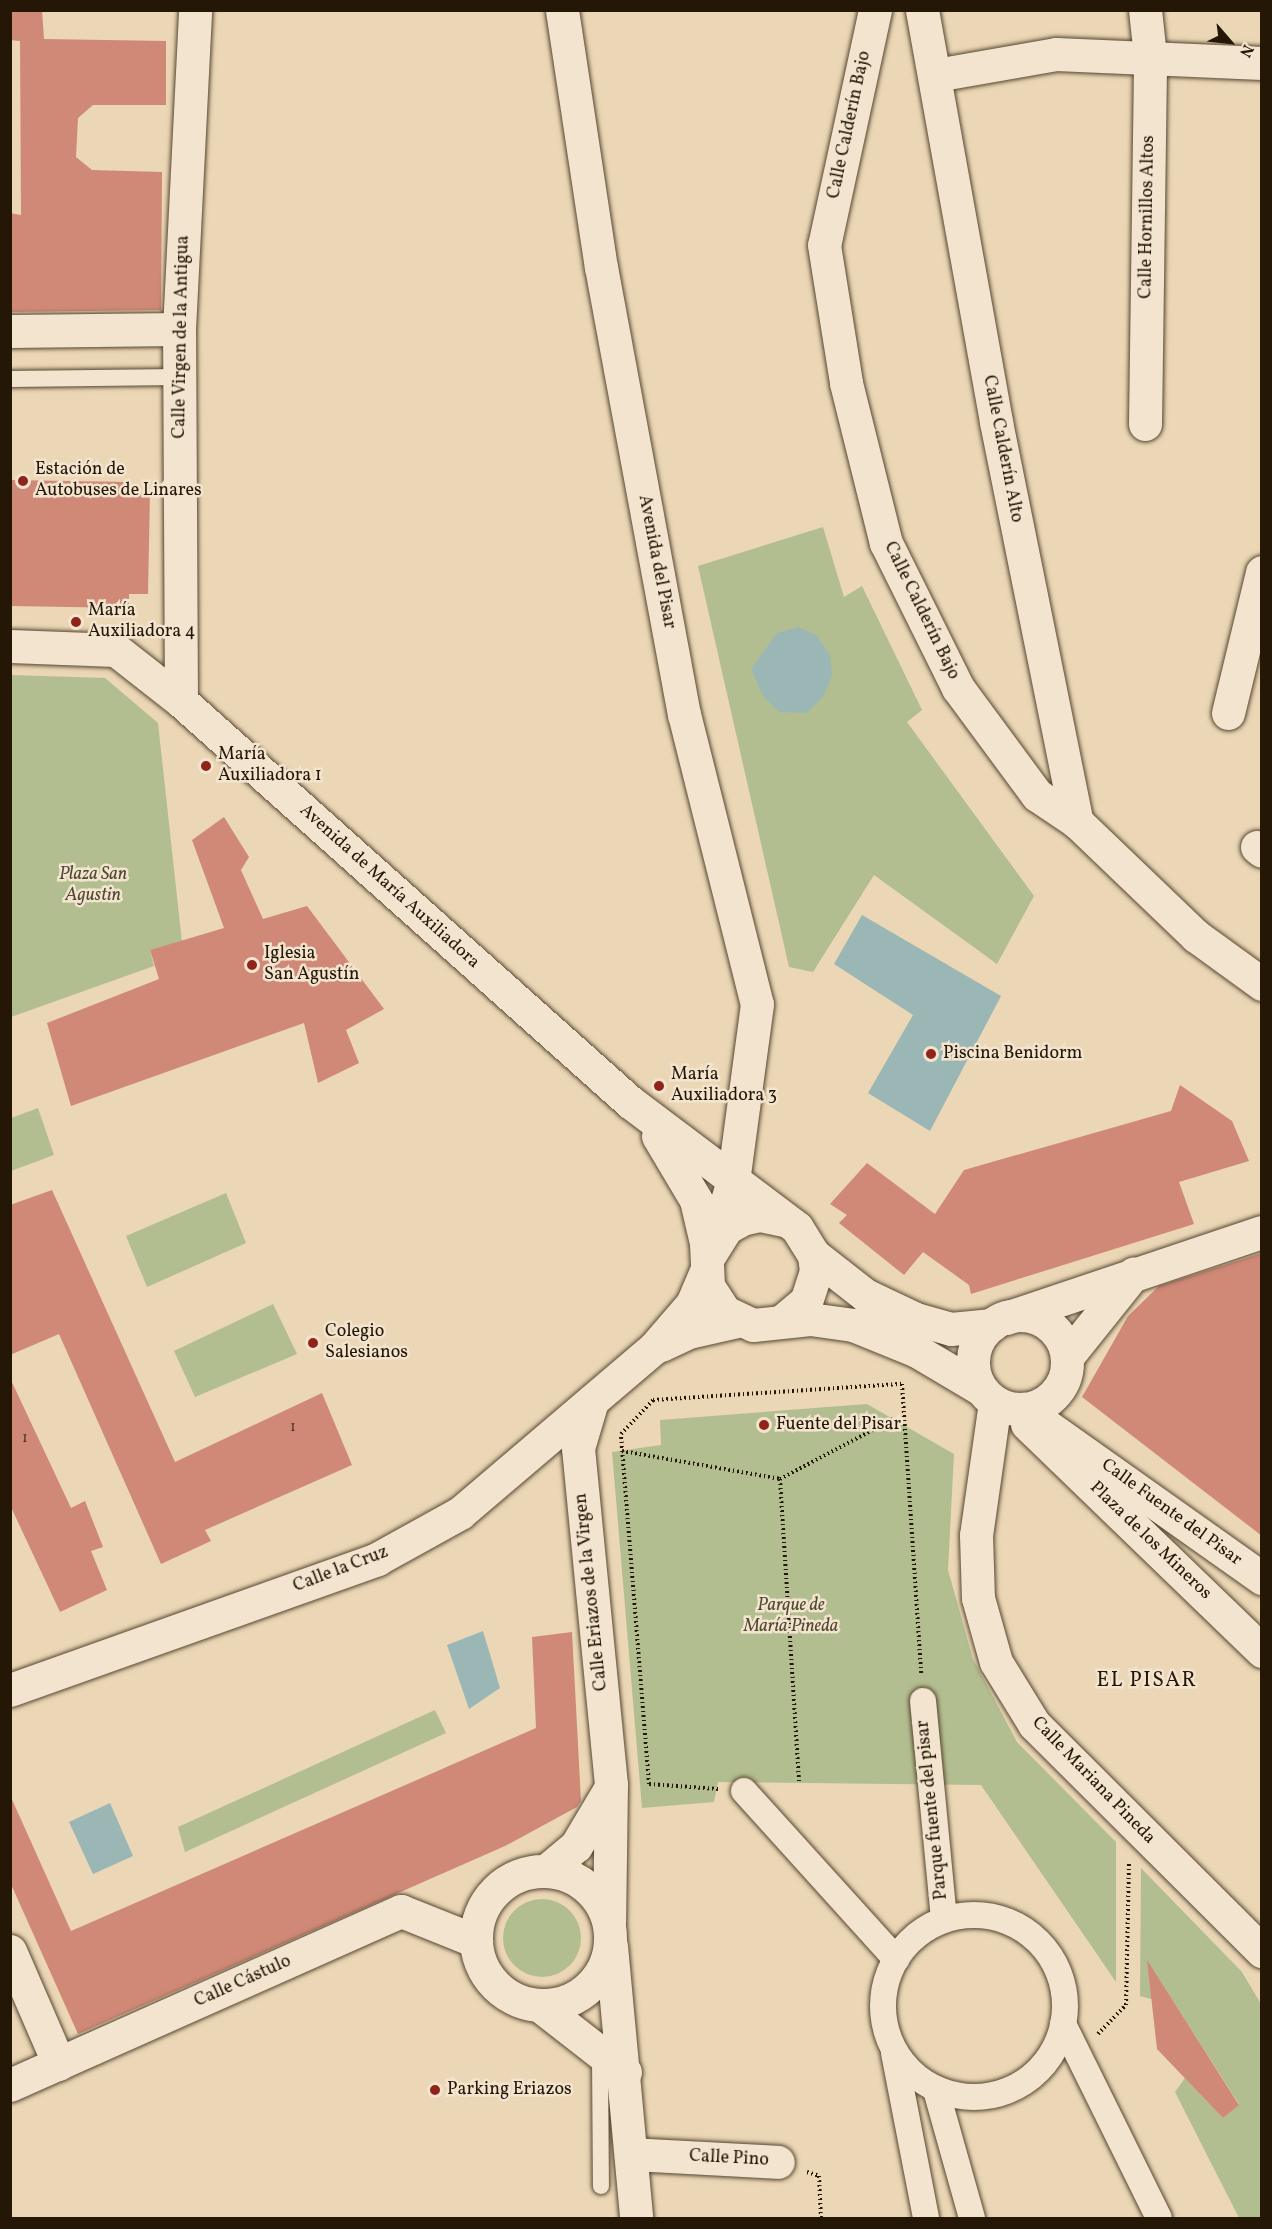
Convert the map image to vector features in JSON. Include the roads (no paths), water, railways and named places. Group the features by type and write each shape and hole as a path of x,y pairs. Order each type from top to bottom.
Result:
{"street":[{"name":"Calle Virgen de la Antigua","path":"181,700 179,329 195,10"},
{"name":"Avenida del Pisar","path":"562,10 601,267 684,714 754,981 758,1020 745,1109 733,1181 709,1257"},
{"name":"Calle Calderín Bajo","path":"875,10 824,245 846,383 886,543 958,688 1037,795 1077,822 1196,936 1262,984"},
{"name":"Calle Calderín Alto","path":"922,10 936,75 996,422 1077,822"},
{"name":"Calle Hornillos Altos","path":"1144,424 1150,56 1145,10"},
{"path":"936,75 1056,54 1150,56 1262,63"},
{"path":"10,331 179,329"},
{"path":"1228,712 1260,587"},
{"name":"Avenida de María Auxiliadora","path":"10,646 116,650 181,700 630,1102 783,1220 797,1228 814,1255 865,1294 916,1319 951,1329 999,1321"},
{"name":"Avenida de María Auxiliadora","path":"630,1102 685,1176 703,1225 715,1300 738,1321"},
{"name":"Avenida del Pisar","path":"694,1151 720,1146 745,1109"},
{"name":"Avenida del Pisar","path":"745,1109 754,1169 783,1220"},
{"path":"709,1257 742,1218 760,1215 783,1220"},
{"path":"1003,1402 974,1355 999,1321 1135,1272 1262,1232"},
{"path":"782,1321 810,1294 814,1255"},
{"name":"Calle la Cruz","path":"10,1690 377,1558 460,1513 654,1348 692,1304 709,1257"},
{"path":"1080,1448 1058,1391 1067,1357 1135,1272"},
{"path":"999,1321 1026,1316 1046,1323 1060,1338 1067,1357"},
{"path":"738,1321 753,1325 821,1319 873,1332 1003,1402 1042,1404 1058,1391"},
{"name":"Calle la Cruz","path":"654,1348 689,1332 738,1321"},
{"name":"Calle Eriazos de la Virgen","path":"592,1401 578,1448 611,1785 612,2062 631,2154 636,2218"},
{"name":"Calle Fuente del Pisar","path":"1003,1402 1080,1448 1262,1578"},
{"name":"Plaza de los Mineros","path":"1003,1402 1262,1651"},
{"name":"Calle Mariana Pineda","path":"1003,1402 976,1535 978,1598 996,1662 1034,1724 1262,1951"},
{"name":"Parque fuente del pisar","path":"922,1701 944,1920"},
{"path":"546,1871 576,1846 611,1785"},
{"path":"744,1791 896,1959"},
{"path":"539,2005 560,2004 595,1982 610,1932 586,1885 546,1871 524,1873 489,1899 476,1941 480,1960 502,1992 539,2005 612,2062"},
{"name":"Calle Cástulo","path":"10,2085 401,1911 476,1941"},
{"path":"893,2050 912,2074 936,2090 963,2097 990,2096 1015,2088 1049,2057 1063,2024 1065,1997 1058,1971 1044,1947 1023,1929 999,1918 971,1915 944,1920 908,1942 896,1959 884,1999 883,2020 893,2050 926,2218"},
{"path":"10,1951 58,2064"},
{"path":"1063,2024 1160,2218"},
{"path":"936,2090 972,2218"},
{"name":"Calle Pino","path":"631,2154 778,2162"}],"lane":[{"path":"10,379 179,377"},
{"path":"602,2186 612,2062"}],"water":[{"path":"798,627 816,635 830,655 832,675 823,697 807,713 779,712 763,696 751,669 777,633"},
{"name":"Piscina Benidorm","path":"862,915 1001,996 930,1131 868,1093 913,1015 834,964"},
{"path":"483,1631 500,1688 469,1709 447,1645"},
{"path":"110,1803 133,1856 93,1874 69,1822"}],"place":[{"name":"Estación de Autobuses de Linares","path":"23,481"},
{"name":"María Auxiliadora 4","path":"76,622"},
{"name":"María Auxiliadora 1","path":"206,766"},
{"name":"Iglesia San Agustín","path":"252,965"},
{"name":"Piscina Benidorm","path":"931,1054"},
{"name":"María Auxiliadora 3","path":"659,1086"},
{"name":"Colegio Salesianos","path":"313,1343"},
{"name":"Fuente del Pisar","path":"764,1425"},
{"name":"Parking Eriazos","path":"435,2090"}],"district":[{"name":"EL PISAR","path":"1147,1681"}],"park label":[{"name":"Plaza San Agustin","path":"93,886"},
{"name":"Parque de María Pineda","path":"791,1617"}]}
